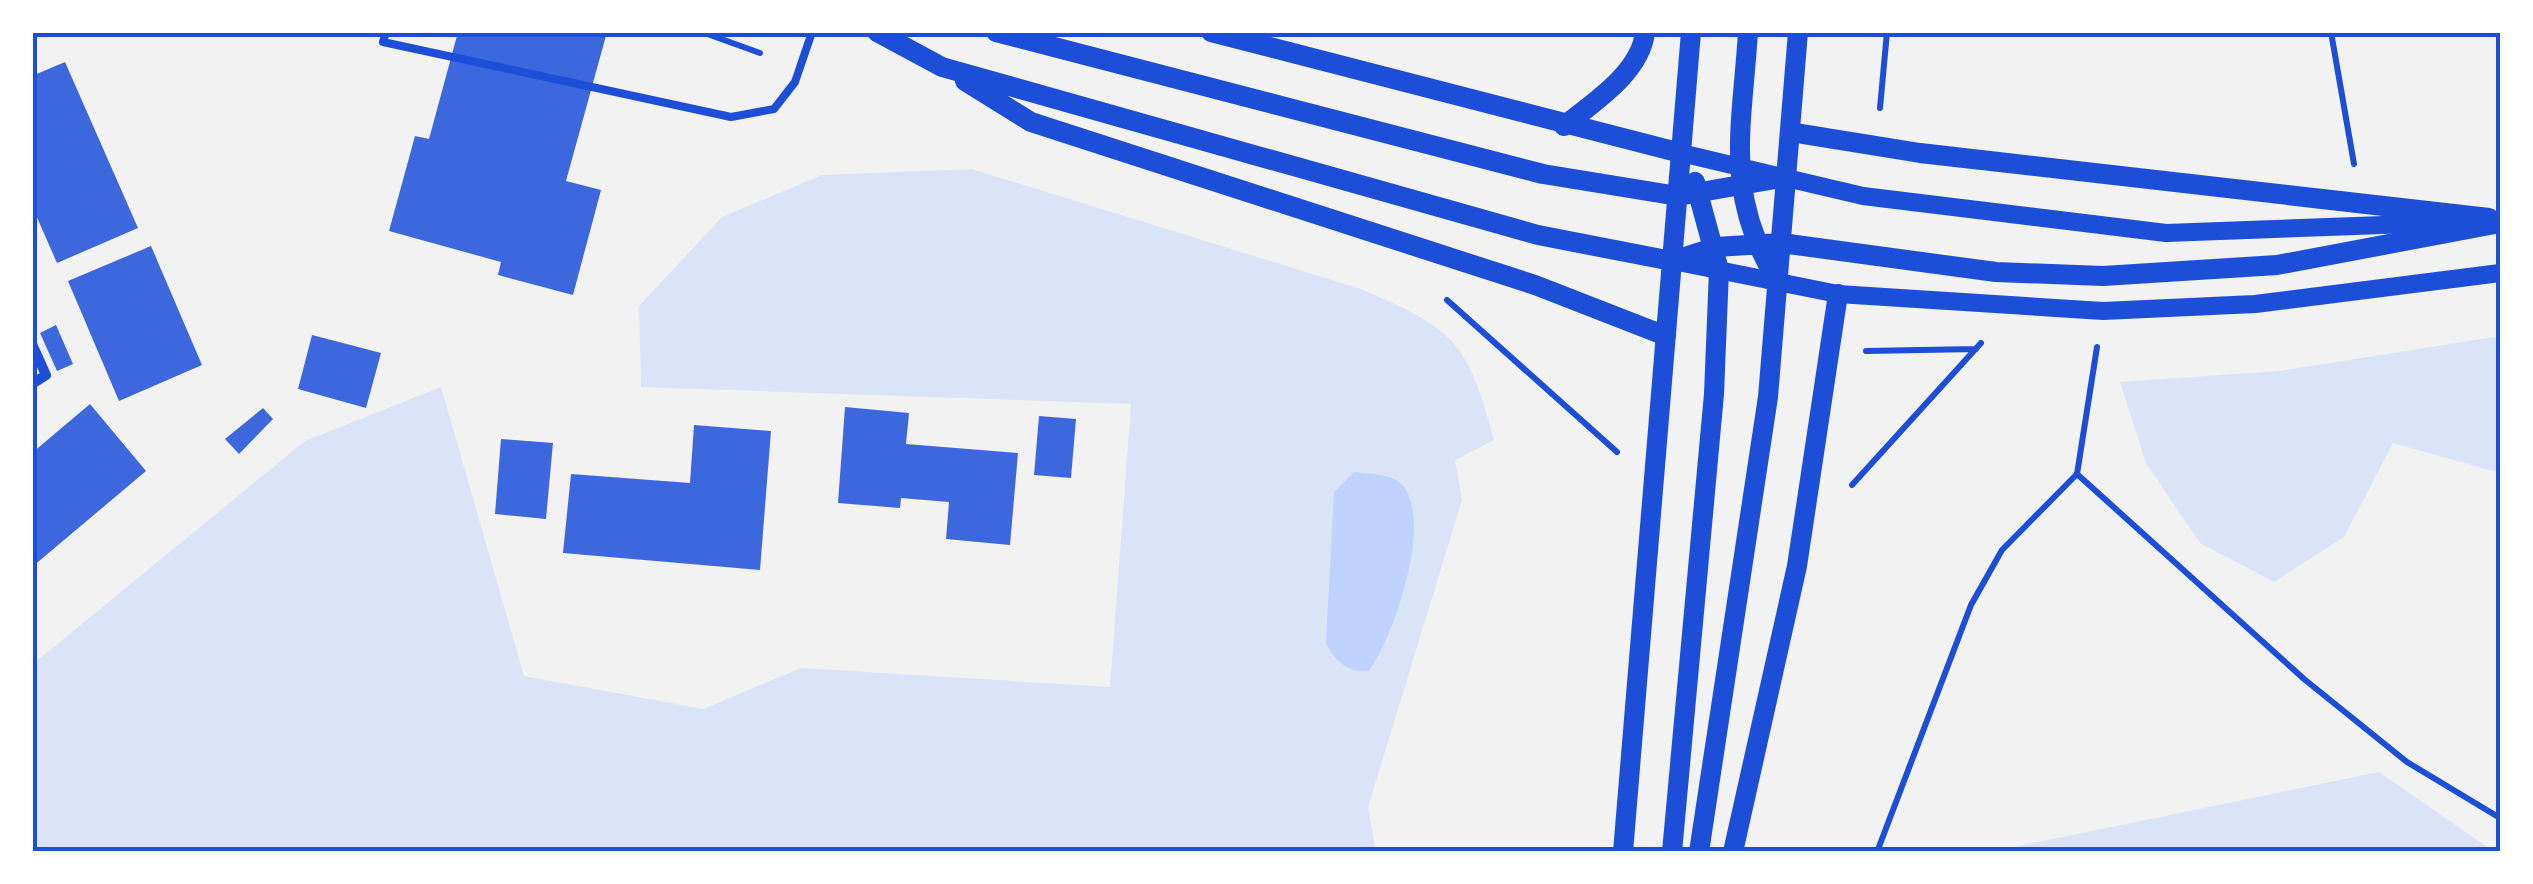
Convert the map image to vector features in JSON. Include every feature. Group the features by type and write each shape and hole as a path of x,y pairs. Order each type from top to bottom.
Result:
{"main road":[{"path":"878,32 1031,122 1535,286 1666,336"},
{"path":"996,32 1543,174 1689,195 1740,177 1787,176"},
{"path":"1211,32 1564,126 1681,153"},
{"path":"1564,126 1611,88 1643,50 1644,32"},
{"path":"1672,852 1714,394 1719,270 1716,247 1689,195 1681,153 1691,32"},
{"path":"1748,32 1740,177 1754,244 1778,282"},
{"path":"1700,852 1768,397 1798,32"},
{"path":"942,67 1538,235 1672,261 1716,247 1781,242 1996,272 2103,276 2277,265 2501,221"},
{"path":"1790,132 1920,153 2501,221"},
{"path":"1623,852 1672,261 1689,195"},
{"path":"1733,852 1753,776 1800,541 1838,294"}],"street":[{"path":"1681,153 1740,177"},
{"path":"1787,176 1864,196 2166,234 2501,221"},
{"path":"1672,261 1838,294 2102,311 2256,304 2500,274"},
{"path":"32,344 46,375 32,384"}],"lane":[{"path":"386,32 383,42 731,118 774,109 796,82 812,32"}],"path":[{"path":"702,32 760,53"},
{"path":"2331,32 2356,181"},
{"path":"1446,298 1654,485"},
{"path":"1800,541 2016,306"},
{"path":"1877,852 1971,605 2002,550 2077,474 2102,311"},
{"path":"2077,474 2304,680 2407,762 2500,818"}],"shaded area":[{"path":"972,169 1361,289 1438,329 1465,360 1494,440 1455,460 1462,500 1368,807 1376,851 33,852 33,664 305,441 441,387 524,676 703,709 801,668 1110,687 1131,404 641,387 639,306 722,217 822,175"},
{"path":"2500,336 2500,473 2393,443 2344,537 2274,582 2200,543 2146,463 2120,382 2279,371"},
{"path":"2379,772 2493,851 2013,851 2019,846"}],"water":[{"path":"1354,472 1400,482 1412,504 1414,527 1412,553 1398,607 1369,671 1343,664 1326,643 1334,492"}],"building":[{"path":"458,32 607,32 566,181 601,190 573,295 498,275 501,262 389,231 415,136 429,139"},
{"path":"65,62 138,228 57,263 32,206 32,76"},
{"path":"151,246 202,365 119,401 68,281"},
{"path":"56,325 73,364 57,371 40,333"},
{"path":"312,335 381,353 366,408 298,389"},
{"path":"90,404 146,471 32,567 32,453"},
{"path":"845,407 909,413 906,444 1018,453 1010,545 946,539 949,502 901,498 900,508 838,503"},
{"path":"263,408 273,419 239,454 225,439"},
{"path":"1039,416 1076,419 1071,478 1034,475"},
{"path":"694,425 771,431 760,570 563,553 571,474 690,483"},
{"path":"501,439 553,443 546,519 495,514"}]}
